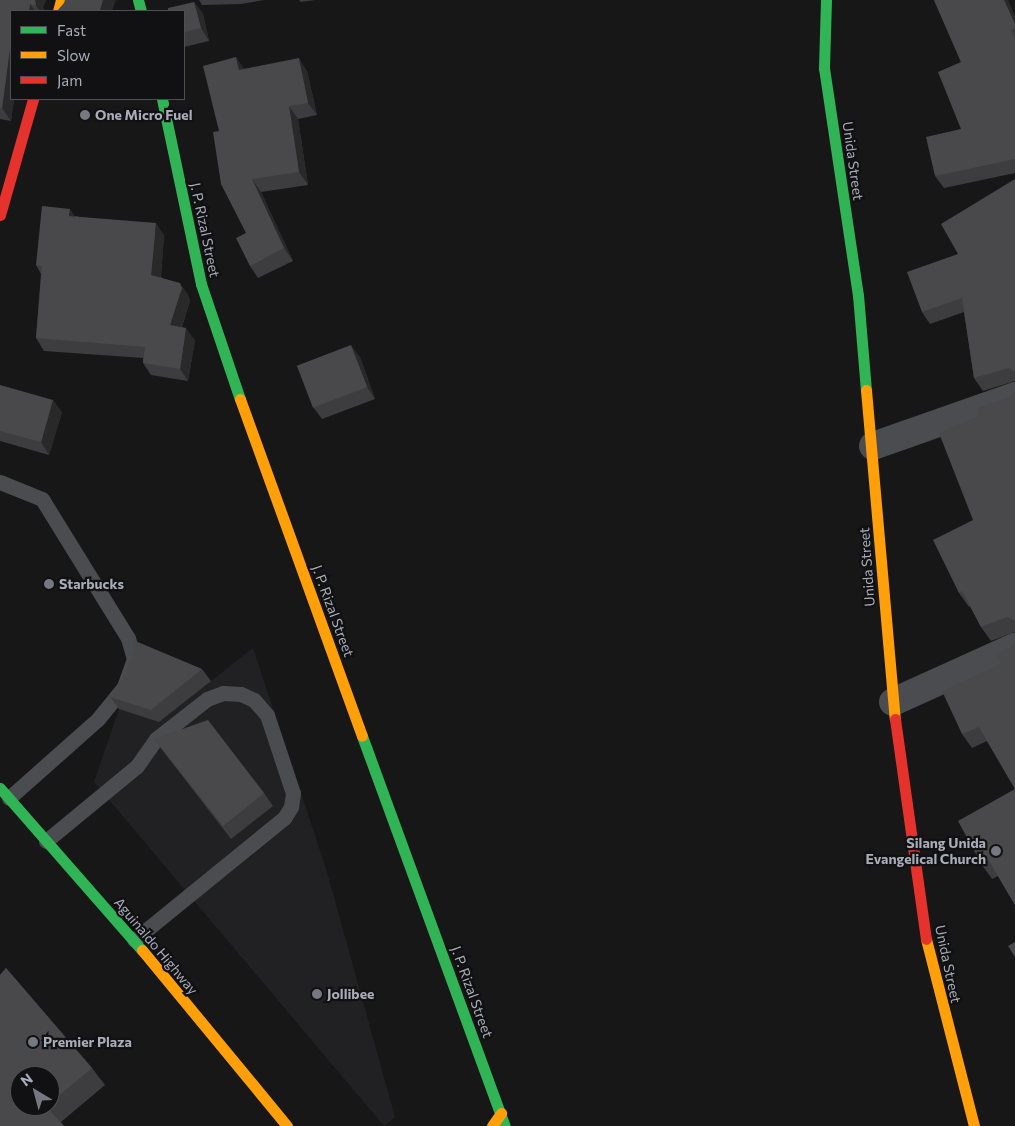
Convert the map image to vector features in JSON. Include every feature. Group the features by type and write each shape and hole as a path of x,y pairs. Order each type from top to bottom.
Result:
{"main road":[{"name":"Unida Street","path":"826,0 824,68 858,295 873,446 893,702 928,956 974,1126"},
{"path":"0,215 33,100"},
{"name":"J. P. Rizal Street","path":"162,100 201,284 260,455 506,1126"},
{"name":"Aguinaldo Highway","path":"4,793 134,940 287,1126"},
{"path":"492,1126 501,1114"}],"street":[{"path":"873,446 1015,396"},
{"path":"893,702 1015,647"}],"lane":[{"path":"0,482 42,498 128,638 134,659 124,687 98,719 4,793"},
{"path":"46,842 137,766 156,739 207,699 223,693 241,694 254,700 267,715 293,794 291,807 284,818 134,940"}],"shaded area":[{"name":"Jollibee","path":"253,648 327,872 395,1117 384,1126 94,782 119,709 211,681"}],"building":[{"path":"0,0 35,0 36,6 30,4 29,10 10,10 10,48 2,108 0,108"},
{"path":"65,0 103,0 100,10 58,10"},
{"path":"934,0 1004,0 1015,24 1015,28 1011,30 1015,40 1015,159 935,176 926,137 961,129 938,72 961,62"},
{"path":"194,2 201,28 185,32 185,10 168,10 168,8"},
{"path":"236,57 239,70 299,58 308,103 289,106 299,172 252,179 284,248 250,266 236,238 246,233 221,184 213,132 219,131 203,66"},
{"path":"1015,179 1015,372 1009,368 974,378 962,298 922,312 907,272 958,254 941,224"},
{"path":"42,206 70,209 69,216 156,223 151,275 180,283 182,288 170,325 186,328 180,369 143,363 145,347 36,338 42,266 36,265"},
{"path":"351,345 367,387 313,408 297,366"},
{"path":"0,385 53,400 41,442 0,431"},
{"path":"1015,392 1015,621 1007,617 981,627 962,591 959,593 933,540 973,520 939,433 979,416 978,408 1010,397"},
{"path":"133,640 202,669 151,710 110,697 124,678 134,650"},
{"path":"1015,642 1015,789 979,727 962,734 942,691 1001,664 996,654 1012,647"},
{"path":"208,720 264,793 223,826 154,739"},
{"path":"1015,789 1015,905 989,861 982,865 958,821"},
{"path":"1015,942 1015,957 1008,946"},
{"name":"Premier Plaza","path":"6,968 92,1068 60,1095 60,1066 10,1066 10,1116 55,1116 64,1126 0,1126 0,975"}],"traffic: fast":[{"path":"138,0 141,10"},
{"path":"826,0 824,68 858,295 866,390"},
{"path":"162,100 201,284 240,399"},
{"path":"362,736 505,1126"},
{"path":"0,788 142,950"}],"traffic: slow":[{"path":"58,10 61,0"},
{"path":"866,390 895,719"},
{"path":"240,399 362,736"},
{"path":"926,939 974,1126"},
{"path":"142,950 287,1126"},
{"path":"492,1126 501,1113"}],"traffic: jam":[{"path":"0,215 33,100"},
{"path":"895,719 926,939"}],"place":[{"name":"One Micro Fuel","path":"85,115"},
{"name":"Starbucks","path":"49,584"},
{"name":"Silang Unida Evangelical Church","path":"996,851"},
{"name":"Jollibee","path":"317,994"},
{"name":"Premier Plaza","path":"33,1042"}]}
